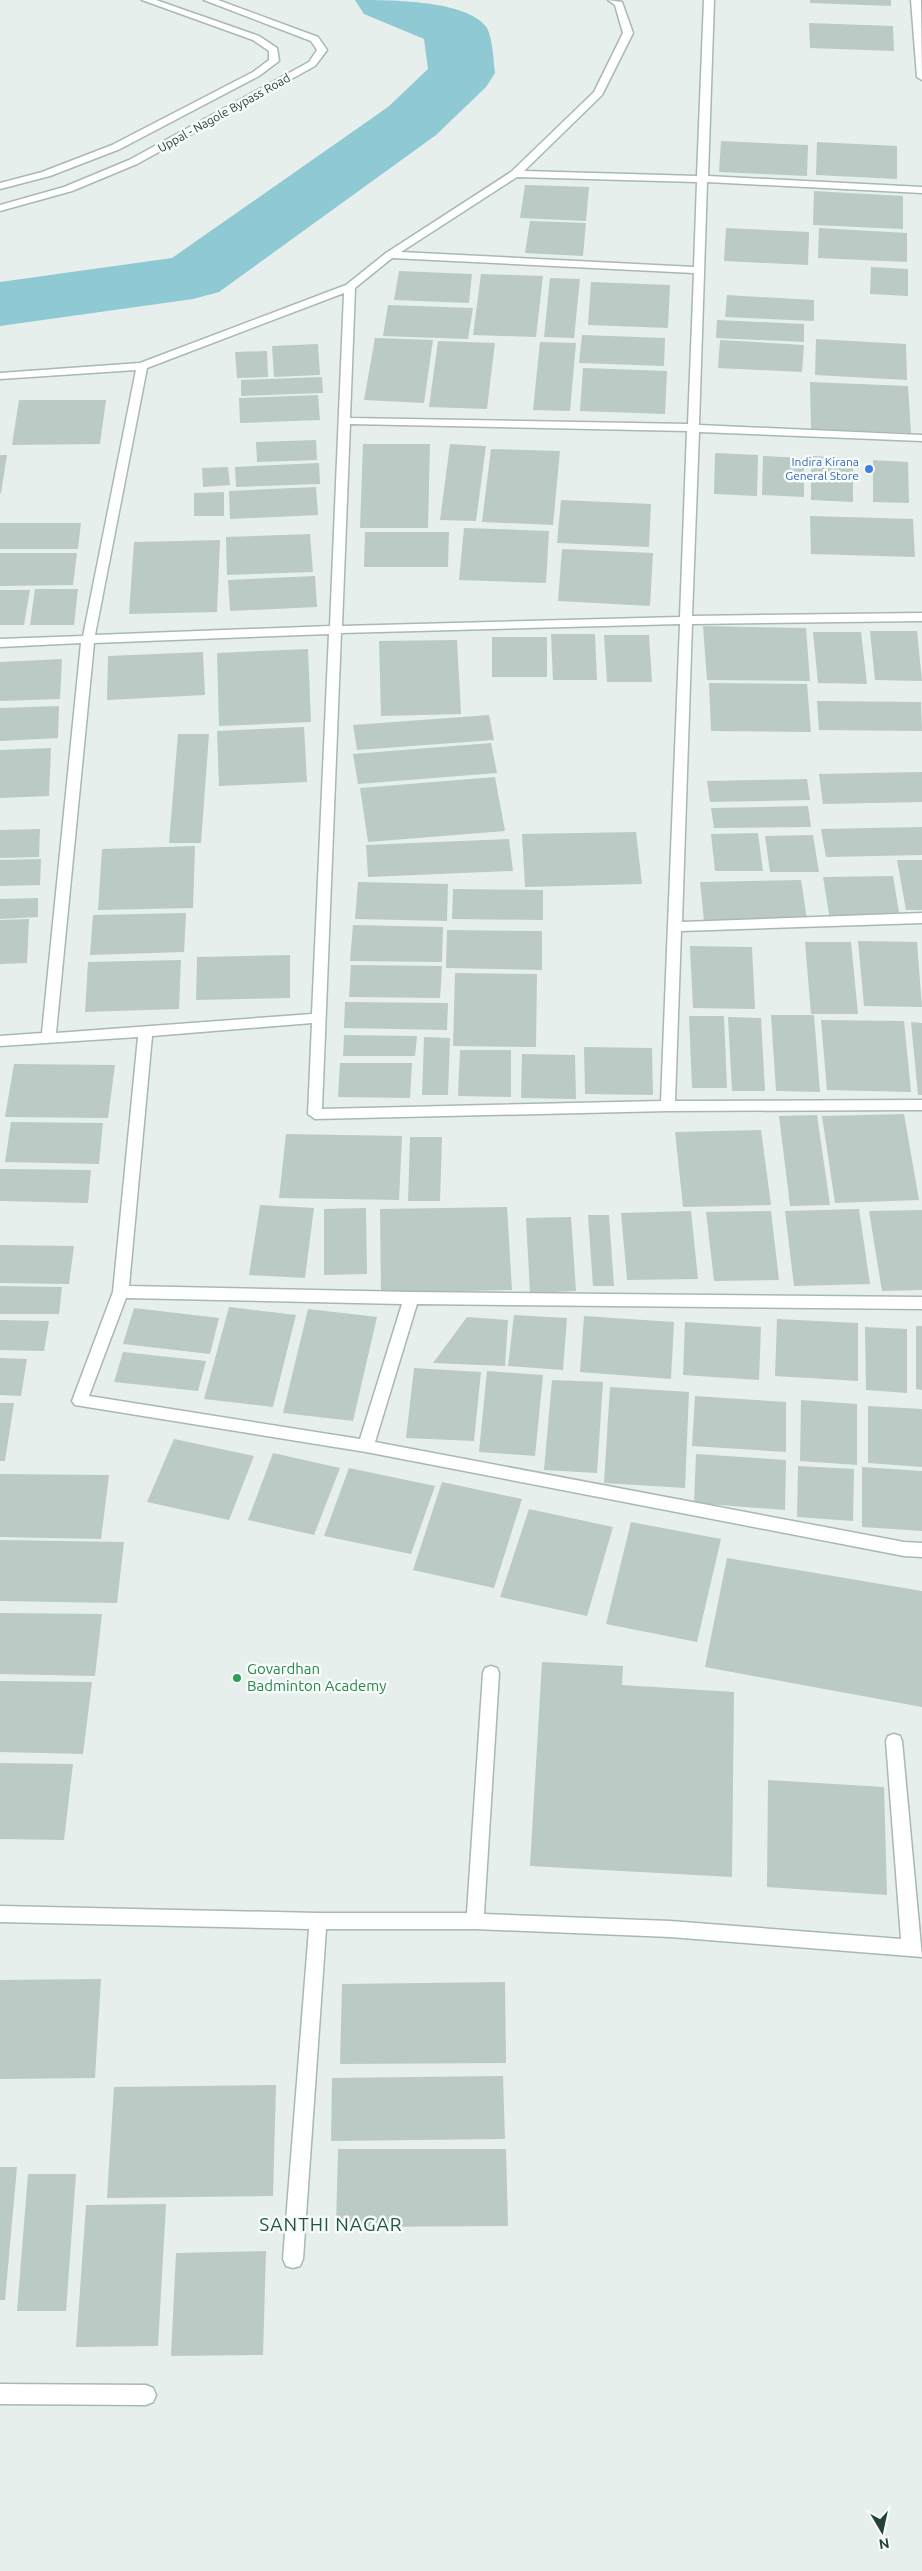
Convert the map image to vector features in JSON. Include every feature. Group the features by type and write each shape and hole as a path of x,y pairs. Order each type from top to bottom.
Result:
{"street":[{"name":"Uppal - Nagole Bypass Road","path":"0,186 46,174 116,147 256,74 274,61 274,50 256,38 147,0"},
{"name":"Uppal - Nagole Bypass Road","path":"0,208 68,189 133,162 312,64 322,50 314,39 306,35 209,0"},
{"path":"0,376 142,366 350,287 390,256 516,174 598,93 628,33 619,4 613,0"},
{"path":"668,1106 709,0"},
{"path":"916,0 922,77"},
{"path":"516,174 703,179 922,190"},
{"path":"390,256 699,270"},
{"path":"350,287 315,1114 668,1106 922,1106"},
{"path":"49,1038 88,639 142,366"},
{"path":"345,421 693,428 922,438"},
{"path":"0,643 336,628 686,618 922,617"},
{"path":"674,927 922,918"},
{"path":"0,1041 146,1032 319,1018"},
{"path":"146,1032 121,1292 80,1400 366,1446 904,1549 922,1550"},
{"path":"121,1292 412,1298 922,1303"},
{"path":"366,1446 412,1298"},
{"path":"475,1920 491,1673"},
{"path":"0,1914 318,1921 475,1920 670,1929 917,1948 894,1741"},
{"path":"293,2259 318,1921"},
{"path":"0,2394 146,2395"}],"building":[{"path":"810,0 891,0 891,6 810,3"},
{"path":"809,23 893,26 894,51 810,48"},
{"path":"721,141 808,145 807,176 719,172"},
{"path":"817,142 897,146 897,179 816,175"},
{"path":"525,185 589,187 586,221 520,218"},
{"path":"814,191 903,196 903,229 813,225"},
{"path":"530,221 586,223 583,256 525,253"},
{"path":"726,228 809,232 808,265 724,261"},
{"path":"819,228 907,233 907,262 818,258"},
{"path":"871,267 908,269 908,296 870,294"},
{"path":"399,271 472,274 469,303 394,300"},
{"path":"481,274 543,276 536,337 473,335"},
{"path":"550,278 580,279 574,338 544,337"},
{"path":"591,282 670,285 668,328 588,325"},
{"path":"727,295 814,300 814,321 725,317"},
{"path":"388,305 473,308 468,339 383,336"},
{"path":"717,320 804,324 804,342 716,338"},
{"path":"582,335 665,338 664,366 579,363"},
{"path":"375,338 433,340 424,403 364,400"},
{"path":"816,339 906,344 907,380 815,375"},
{"path":"720,340 804,345 802,372 718,368"},
{"path":"438,341 495,343 487,409 429,407"},
{"path":"540,342 576,343 570,411 533,410"},
{"path":"318,344 320,375 274,377 272,346"},
{"path":"267,351 268,377 237,378 235,352"},
{"path":"583,368 667,371 665,414 580,411"},
{"path":"322,377 323,393 241,396 241,380"},
{"path":"810,382 908,386 911,433 811,429"},
{"path":"318,395 320,420 240,423 239,398"},
{"path":"19,400 106,400 100,444 12,445"},
{"path":"316,440 317,460 257,462 256,442"},
{"path":"363,444 430,444 428,528 360,528"},
{"path":"450,444 486,446 476,521 440,520"},
{"path":"491,449 560,451 553,525 482,522"},
{"path":"715,453 758,455 757,496 714,494"},
{"path":"0,455 7,455 1,493 0,493"},
{"path":"763,456 804,458 804,497 762,495"},
{"path":"811,456 853,458 853,502 811,500"},
{"path":"873,460 908,462 909,503 873,502"},
{"path":"319,463 320,484 236,487 235,467"},
{"path":"228,467 230,485 203,487 202,468"},
{"path":"316,487 318,515 230,519 229,491"},
{"path":"224,492 224,516 194,516 194,493"},
{"path":"561,500 651,504 649,547 557,543"},
{"path":"810,516 913,519 915,557 811,554"},
{"path":"0,523 81,523 78,549 0,549"},
{"path":"464,528 549,531 546,583 459,580"},
{"path":"365,532 449,532 448,567 364,567"},
{"path":"310,534 313,572 227,575 226,537"},
{"path":"220,540 217,612 129,614 134,542"},
{"path":"562,549 653,553 650,606 558,601"},
{"path":"0,553 77,553 73,585 0,586"},
{"path":"315,576 317,607 230,611 228,580"},
{"path":"35,589 78,589 74,625 30,625"},
{"path":"0,590 30,590 24,625 0,625"},
{"path":"703,626 806,628 810,681 707,680"},
{"path":"870,631 917,631 922,681 875,680"},
{"path":"813,632 861,632 867,684 818,683"},
{"path":"551,634 595,634 597,680 553,680"},
{"path":"604,635 649,635 652,682 607,682"},
{"path":"492,637 547,637 547,677 492,677"},
{"path":"457,640 461,714 381,716 379,641"},
{"path":"308,649 311,722 219,726 217,653"},
{"path":"203,652 205,695 107,700 108,656"},
{"path":"62,659 60,699 0,701 0,662"},
{"path":"709,683 807,684 811,732 711,731"},
{"path":"817,701 921,702 922,731 819,730"},
{"path":"59,706 58,738 0,741 0,708"},
{"path":"489,715 494,740 357,750 353,725"},
{"path":"304,727 307,782 219,786 217,731"},
{"path":"178,734 209,734 201,843 169,843"},
{"path":"491,743 497,773 358,784 353,754"},
{"path":"51,748 49,796 0,798 0,750"},
{"path":"922,772 922,802 823,804 819,774"},
{"path":"495,777 505,831 368,842 360,788"},
{"path":"807,779 810,800 710,802 707,781"},
{"path":"808,806 811,827 714,828 711,808"},
{"path":"922,827 922,855 826,857 821,829"},
{"path":"40,829 39,857 0,858 0,830"},
{"path":"636,832 642,884 525,887 522,834"},
{"path":"758,833 763,871 715,871 711,834"},
{"path":"813,835 819,872 770,872 765,836"},
{"path":"509,839 513,871 368,877 366,845"},
{"path":"195,846 193,908 98,910 102,849"},
{"path":"41,859 40,885 0,886 0,860"},
{"path":"897,860 922,860 922,910 906,910"},
{"path":"893,876 900,918 830,920 823,877"},
{"path":"801,880 807,919 704,921 700,882"},
{"path":"358,882 448,884 447,921 355,919"},
{"path":"453,889 543,890 543,920 452,919"},
{"path":"38,898 38,917 0,919 0,899"},
{"path":"186,913 184,952 90,955 93,915"},
{"path":"29,919 27,963 0,964 0,920"},
{"path":"353,925 443,927 442,962 350,961"},
{"path":"447,930 542,931 542,970 446,968"},
{"path":"858,941 917,942 922,1007 864,1006"},
{"path":"805,942 851,942 858,1014 811,1014"},
{"path":"690,946 752,947 755,1009 693,1008"},
{"path":"290,955 290,998 196,1000 197,957"},
{"path":"181,960 179,1009 85,1012 88,962"},
{"path":"351,965 442,966 440,998 349,997"},
{"path":"455,973 537,974 536,1047 453,1046"},
{"path":"345,1002 448,1003 447,1030 344,1028"},
{"path":"771,1015 814,1015 820,1092 776,1091"},
{"path":"689,1016 724,1016 727,1088 692,1088"},
{"path":"728,1017 761,1018 765,1091 732,1091"},
{"path":"821,1020 904,1021 911,1092 827,1090"},
{"path":"911,1022 922,1023 922,1095 918,1095"},
{"path":"344,1035 417,1036 415,1056 343,1056"},
{"path":"424,1037 450,1038 448,1095 422,1095"},
{"path":"584,1047 652,1048 653,1095 585,1094"},
{"path":"460,1050 511,1050 511,1097 458,1096"},
{"path":"522,1054 575,1055 576,1099 521,1098"},
{"path":"340,1063 412,1063 410,1098 338,1097"},
{"path":"14,1064 115,1065 108,1118 5,1117"},
{"path":"904,1114 919,1200 835,1203 822,1116"},
{"path":"817,1115 830,1205 790,1206 779,1116"},
{"path":"11,1122 103,1123 99,1164 5,1162"},
{"path":"761,1130 771,1205 683,1207 675,1132"},
{"path":"286,1134 402,1136 399,1200 279,1198"},
{"path":"410,1137 442,1137 440,1201 408,1201"},
{"path":"0,1169 91,1170 88,1203 0,1201"},
{"path":"260,1205 314,1208 305,1278 249,1275"},
{"path":"507,1207 512,1290 381,1293 380,1209"},
{"path":"366,1208 367,1274 324,1275 324,1209"},
{"path":"859,1209 870,1284 794,1286 785,1211"},
{"path":"922,1210 922,1290 882,1291 869,1211"},
{"path":"691,1211 698,1279 627,1280 621,1213"},
{"path":"771,1211 779,1280 714,1281 706,1212"},
{"path":"588,1215 609,1215 614,1286 593,1286"},
{"path":"571,1217 576,1291 530,1293 526,1218"},
{"path":"0,1245 74,1246 69,1284 0,1283"},
{"path":"0,1286 62,1287 59,1314 0,1314"},
{"path":"229,1307 296,1315 273,1407 204,1399"},
{"path":"134,1308 219,1318 210,1354 123,1344"},
{"path":"308,1309 377,1317 353,1421 283,1413"},
{"path":"514,1315 567,1318 563,1370 508,1366"},
{"path":"584,1316 674,1322 671,1379 580,1372"},
{"path":"467,1317 508,1320 505,1366 433,1363"},
{"path":"777,1319 858,1323 858,1381 775,1376"},
{"path":"0,1320 49,1321 44,1351 0,1350"},
{"path":"685,1322 761,1327 759,1380 683,1375"},
{"path":"916,1326 922,1326 922,1390 916,1389"},
{"path":"865,1327 907,1329 907,1393 866,1390"},
{"path":"123,1352 206,1361 198,1391 114,1382"},
{"path":"0,1358 27,1359 21,1396 0,1395"},
{"path":"414,1368 481,1372 474,1441 406,1438"},
{"path":"487,1371 543,1375 535,1456 479,1452"},
{"path":"552,1380 603,1382 597,1473 544,1470"},
{"path":"610,1387 689,1392 685,1488 604,1483"},
{"path":"695,1396 786,1402 786,1452 692,1446"},
{"path":"801,1400 857,1404 857,1465 800,1461"},
{"path":"0,1403 14,1403 5,1461 0,1461"},
{"path":"868,1406 922,1409 922,1467 868,1463"},
{"path":"174,1439 254,1456 229,1520 147,1502"},
{"path":"273,1453 340,1468 314,1535 248,1520"},
{"path":"696,1454 786,1460 785,1510 694,1503"},
{"path":"798,1466 854,1469 853,1521 797,1517"},
{"path":"862,1467 922,1471 922,1531 862,1527"},
{"path":"349,1468 435,1486 411,1554 324,1536"},
{"path":"0,1474 109,1475 101,1539 0,1537"},
{"path":"442,1482 522,1499 494,1588 413,1570"},
{"path":"529,1509 613,1527 587,1616 500,1597"},
{"path":"631,1522 721,1539 697,1642 606,1624"},
{"path":"0,1540 124,1542 117,1603 0,1601"},
{"path":"727,1558 922,1591 922,1707 705,1667"},
{"path":"0,1613 102,1614 95,1676 0,1674"},
{"path":"542,1662 623,1666 622,1685 734,1692 732,1877 530,1866"},
{"path":"0,1681 92,1682 83,1754 0,1752"},
{"path":"0,1763 73,1764 64,1840 0,1839"},
{"path":"768,1780 884,1787 887,1895 767,1887"},
{"path":"101,1979 95,2078 0,2079 0,1980"},
{"path":"505,1982 506,2063 340,2064 342,1984"},
{"path":"503,2076 505,2139 331,2141 332,2078"},
{"path":"276,2085 273,2196 107,2198 114,2087"},
{"path":"338,2149 506,2149 508,2226 336,2227"},
{"path":"0,2167 17,2167 5,2300 0,2300"},
{"path":"28,2174 76,2174 66,2311 17,2311"},
{"path":"166,2204 158,2346 76,2347 86,2205"},
{"path":"266,2251 263,2355 171,2356 176,2253"}],"waterway":[{"path":"0,304 193,277 412,121 462,73 455,29 387,0"}],"place":[{"name":"Indira Kirana General Store","path":"869,469"},
{"name":"Govardhan Badminton Academy","path":"237,1678"}],"district":[{"name":"SANTHI NAGAR","path":"331,2224"}]}
